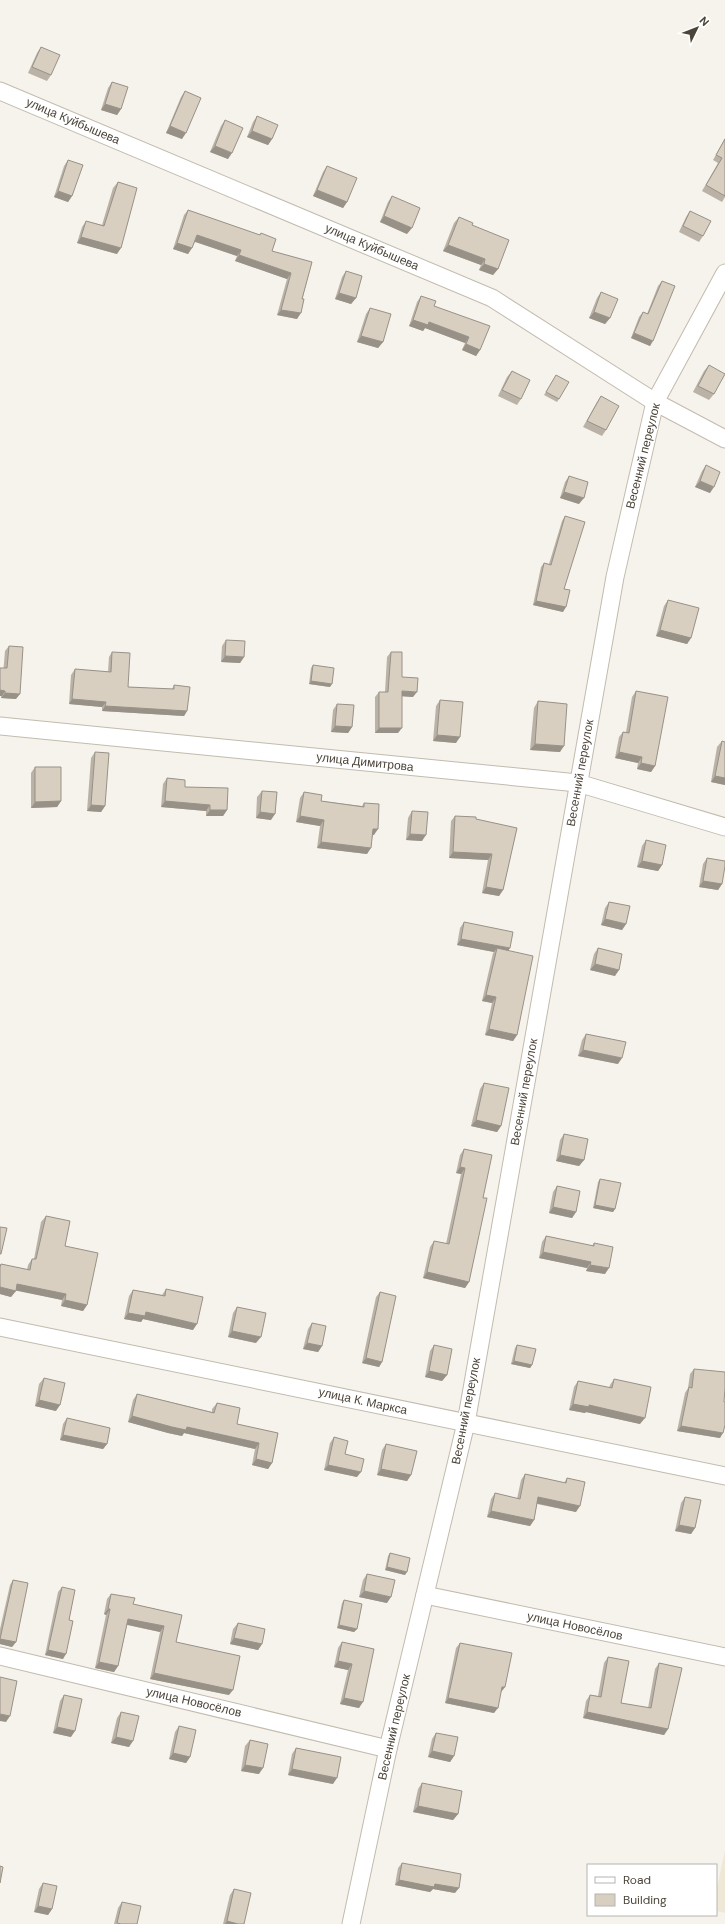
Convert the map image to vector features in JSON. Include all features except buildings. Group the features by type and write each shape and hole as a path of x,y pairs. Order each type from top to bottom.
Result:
{"street":[{"name":"улица Куйбышева","path":"0,91 492,298 655,402 725,439"},
{"name":"Весенний переулок","path":"351,1924 388,1749 466,1423 615,578 655,402 725,273"},
{"name":"улица Димитрова","path":"0,726 578,783 725,827"},
{"name":"улица К. Маркса","path":"0,1327 725,1476"},
{"name":"улица Новосёлов","path":"425,1595 725,1657"},
{"name":"улица Новосёлов","path":"0,1656 388,1749"}],"shaded area":[{"path":"725,1850 725,1913 717,1911 717,1888"}]}
